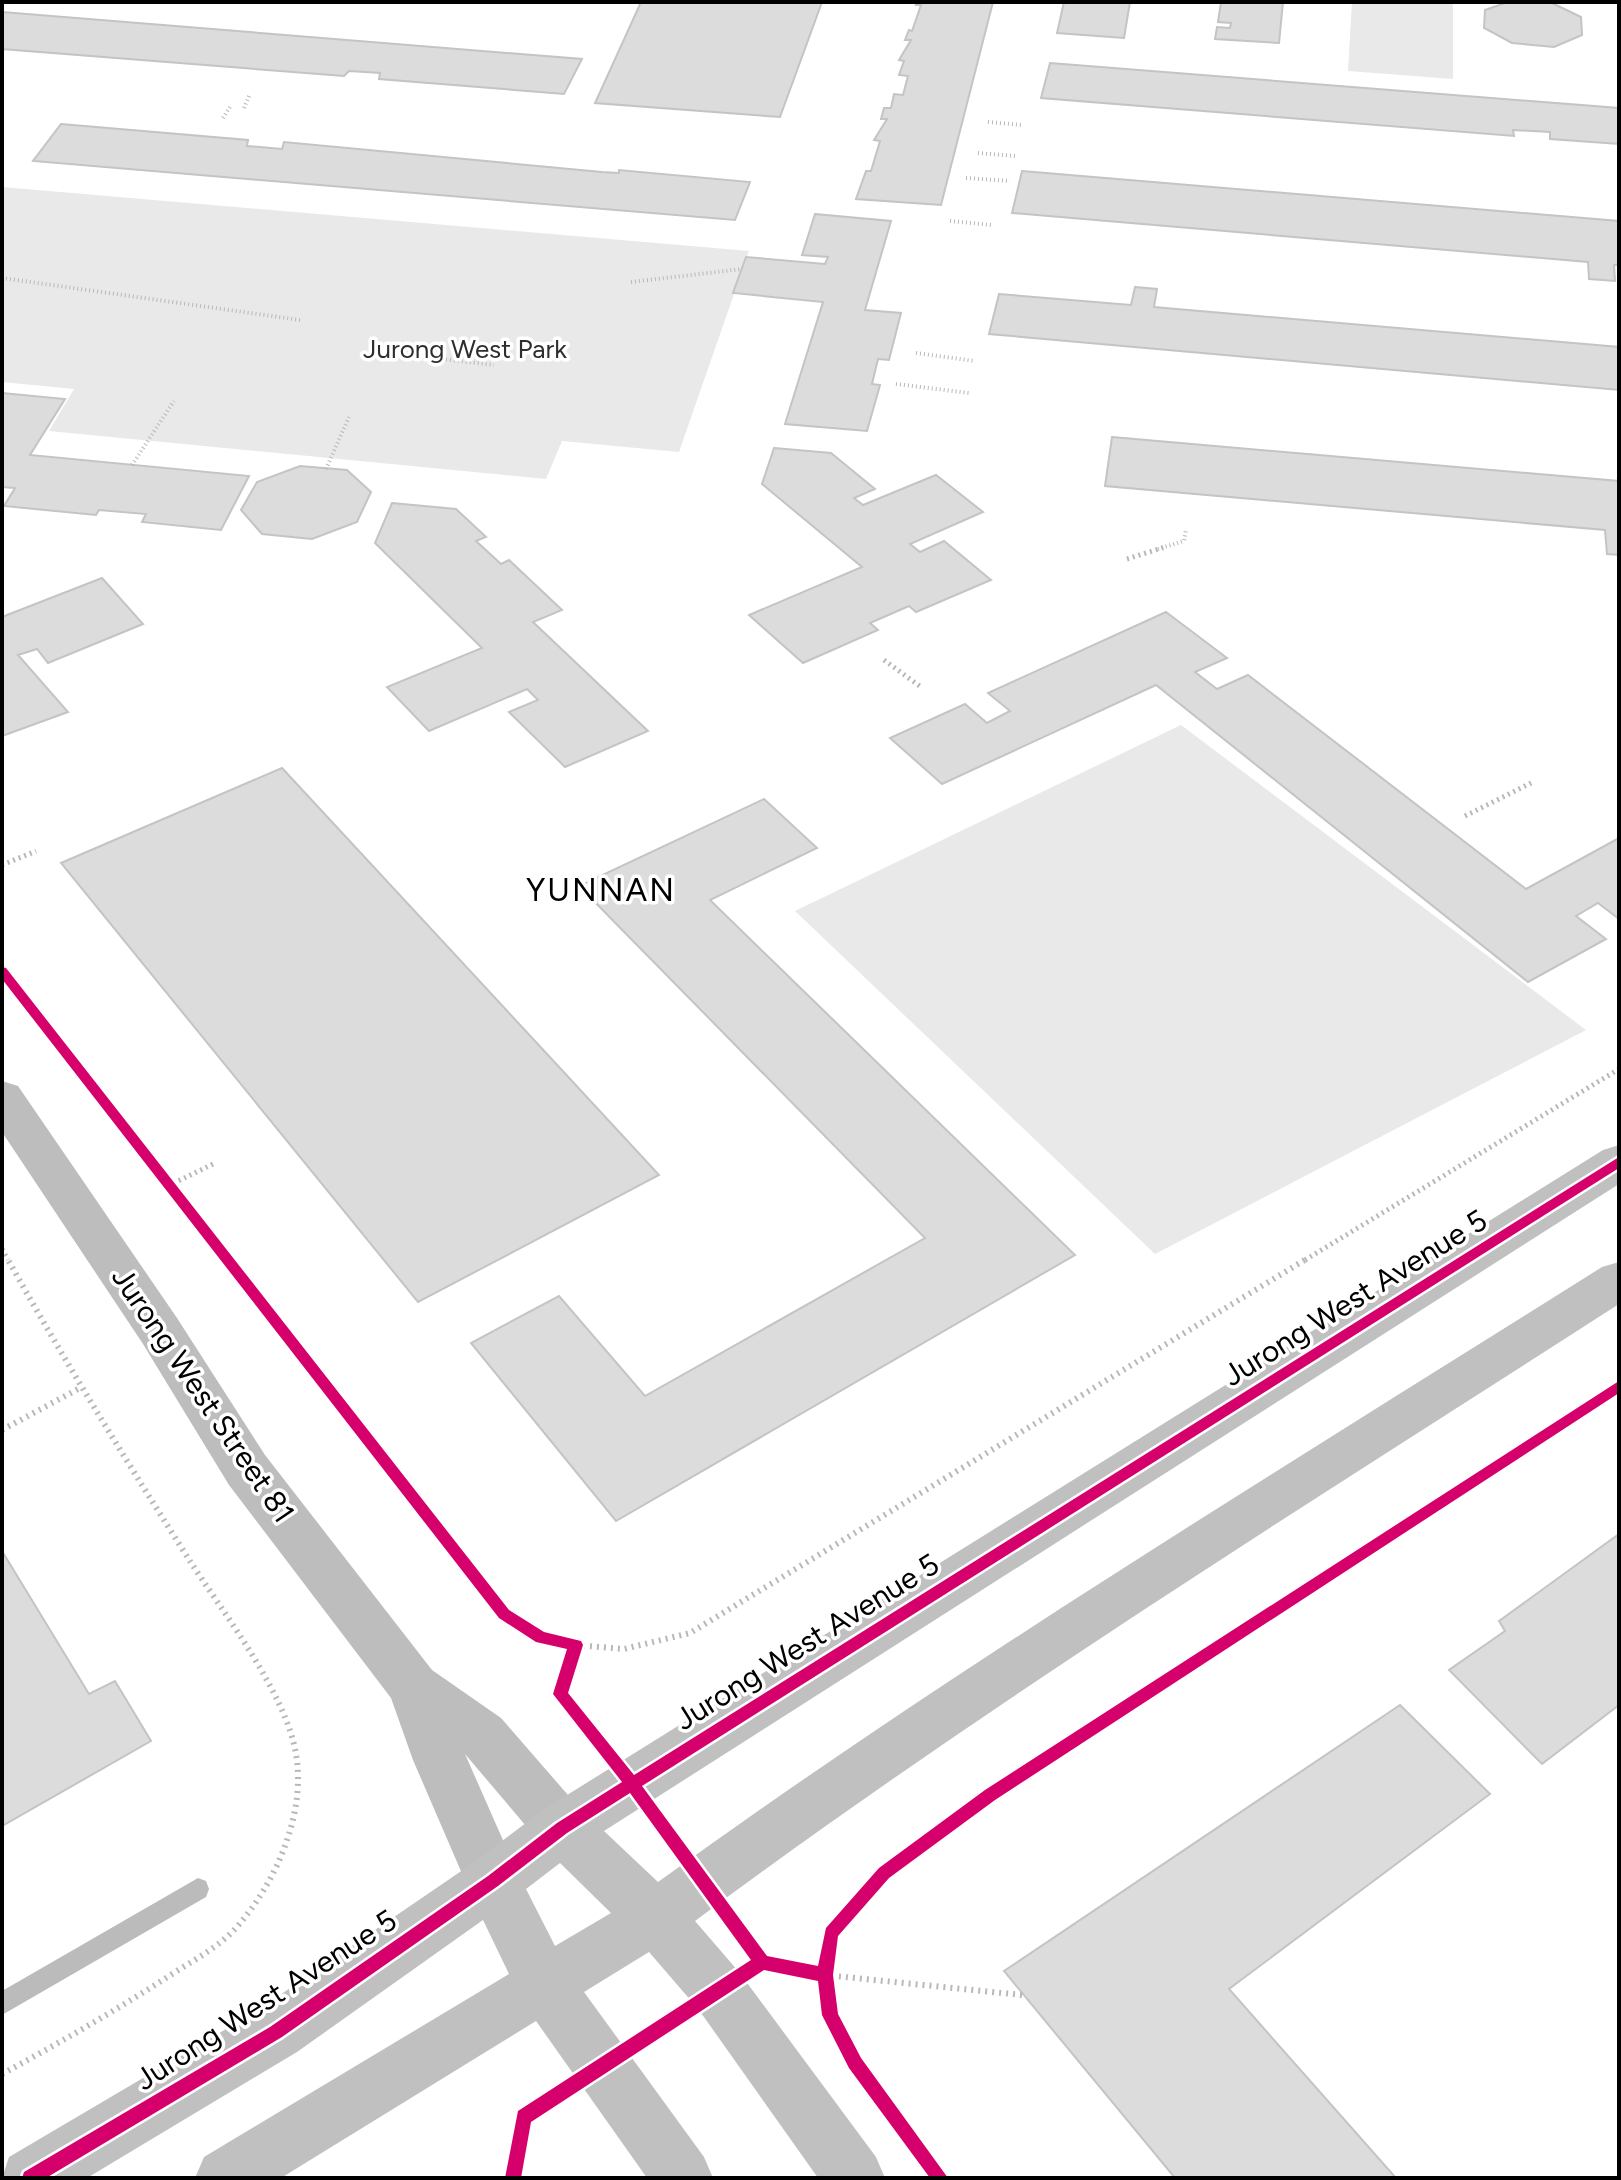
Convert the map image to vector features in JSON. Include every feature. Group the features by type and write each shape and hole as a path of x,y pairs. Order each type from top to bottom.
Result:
{"street":[{"name":"Jurong West Street 81","path":"2,1097 160,1331 247,1470 413,1686 482,1735 562,1828"},
{"name":"Jurong West Avenue 5","path":"30,2178 276,2032 493,1881 562,1828 1619,1162"},
{"path":"225,2178 655,1917 845,1780 1240,1521 1619,1280"},
{"name":"Jurong West Street 81","path":"413,1686 440,1760 493,1881"},
{"path":"562,1828 655,1917 719,1991 855,2178"},
{"path":"493,1881 545,1986 683,2178"}],"path":[{"path":"244,108 249,96"},
{"path":"223,118 230,107"},
{"path":"988,122 1022,125"},
{"path":"978,153 1015,156"},
{"path":"966,178 1010,181"},
{"path":"950,221 992,225"},
{"path":"631,282 742,269"},
{"path":"2,278 300,320"},
{"path":"916,353 975,361"},
{"path":"434,358 494,365"},
{"path":"896,384 969,393"},
{"path":"132,465 174,401"},
{"path":"326,469 349,417"},
{"path":"1127,559 1184,541 1186,530"},
{"path":"884,660 921,687"},
{"path":"1465,816 1533,782"},
{"path":"2,865 36,851"},
{"path":"571,1648 624,1649 690,1633 1619,1069"},
{"path":"168,1186 213,1164"},
{"path":"158,1173 178,1198"},
{"path":"2,1249 80,1388 282,1710 296,1754 294,1815 264,1892 225,1939 110,2014 2,2074"},
{"path":"2,1430 80,1388"},
{"path":"826,1956 822,1979 1022,1995"}],"green space":[{"path":"1352,2 1453,2 1453,79 1348,71"},
{"name":"Jurong West Park","path":"2,187 749,251 679,452 562,441 546,479 49,431 74,389 2,382"},
{"path":"1181,725 1586,1030 1155,1254 795,911"}],"building":[{"path":"641,2 822,2 780,117 595,103"},
{"path":"918,2 993,2 941,205 856,199 866,171 871,171 880,141 874,140 887,119 881,119 884,108 891,108 894,94 903,95 908,76 899,75 904,61 899,60 911,40 905,40 909,30 912,31 921,5 916,5"},
{"path":"1064,2 1130,2 1124,38 1057,33"},
{"path":"1221,2 1283,2 1279,43 1215,39 1217,27 1230,28 1231,23 1218,22"},
{"path":"1508,2 1552,3 1581,17 1582,35 1554,47 1512,43 1484,28 1485,10"},
{"path":"2,12 582,59 564,94 379,79 380,73 349,71 344,76 2,49"},
{"path":"1050,63 1619,108 1619,144 1550,139 1550,132 1513,130 1514,136 1041,98"},
{"path":"61,124 248,140 247,146 282,149 284,142 602,172 619,173 619,170 750,182 735,220 33,161"},
{"path":"1022,171 1619,221 1619,265 1614,265 1615,281 1589,279 1588,262 1012,213"},
{"path":"815,214 891,221 865,310 901,313 889,360 878,359 872,384 880,385 867,431 785,424 823,302 733,293 746,257 825,264 828,257 802,255"},
{"path":"1135,287 1157,289 1154,307 1619,347 1619,390 989,334 999,294 1131,305"},
{"path":"2,393 65,399 30,455 249,476 221,530 142,522 146,514 99,510 96,515 4,506 15,488 2,487"},
{"path":"1112,437 1619,481 1619,555 1607,554 1605,530 1105,486"},
{"path":"774,448 831,453 875,489 854,498 863,505 936,475 983,512 910,544 920,552 944,541 991,580 916,612 909,606 870,623 878,630 803,663 749,615 862,567 762,484"},
{"path":"300,466 347,470 371,492 357,522 312,539 262,534 241,510 257,482"},
{"path":"392,503 456,509 486,537 476,541 501,564 509,560 562,610 533,622 648,731 565,767 509,712 538,700 527,689 429,731 387,687 482,648 375,543"},
{"path":"102,578 143,624 48,663 37,649 18,655 68,712 2,736 2,617"},
{"path":"1166,612 1227,658 1195,672 1217,689 1248,675 1526,889 1619,838 1619,919 1598,903 1576,916 1606,939 1528,982 1156,685 942,784 890,738 965,704 987,723 1010,711 988,693"},
{"path":"282,768 659,1175 418,1302 61,863"},
{"path":"764,799 817,848 710,900 1075,1255 616,1521 471,1343 559,1296 645,1396 925,1238 579,886"},
{"path":"1619,1534 1619,1705 1542,1764 1449,1670 1505,1631 1499,1621"},
{"path":"2,1551 89,1694 115,1681 151,1741 2,1826"},
{"path":"1400,1705 1490,1794 1229,1989 1396,2178 1175,2178 1004,1971"}],"waterway":[{"path":"2,2004 198,1889"}],"cycle path":[{"path":"2,971 504,1614 541,1638 576,1645 560,1694 632,1784 762,1962 825,1975"},
{"path":"30,2178 276,2032 493,1881 562,1828 1619,1162"},
{"path":"940,2178 855,2063 830,2015 825,1975 831,1933 884,1873 990,1795 1619,1386"},
{"path":"513,2178 524,2117 762,1962"}],"district":[{"name":"YUNNAN","path":"601,890"}]}
